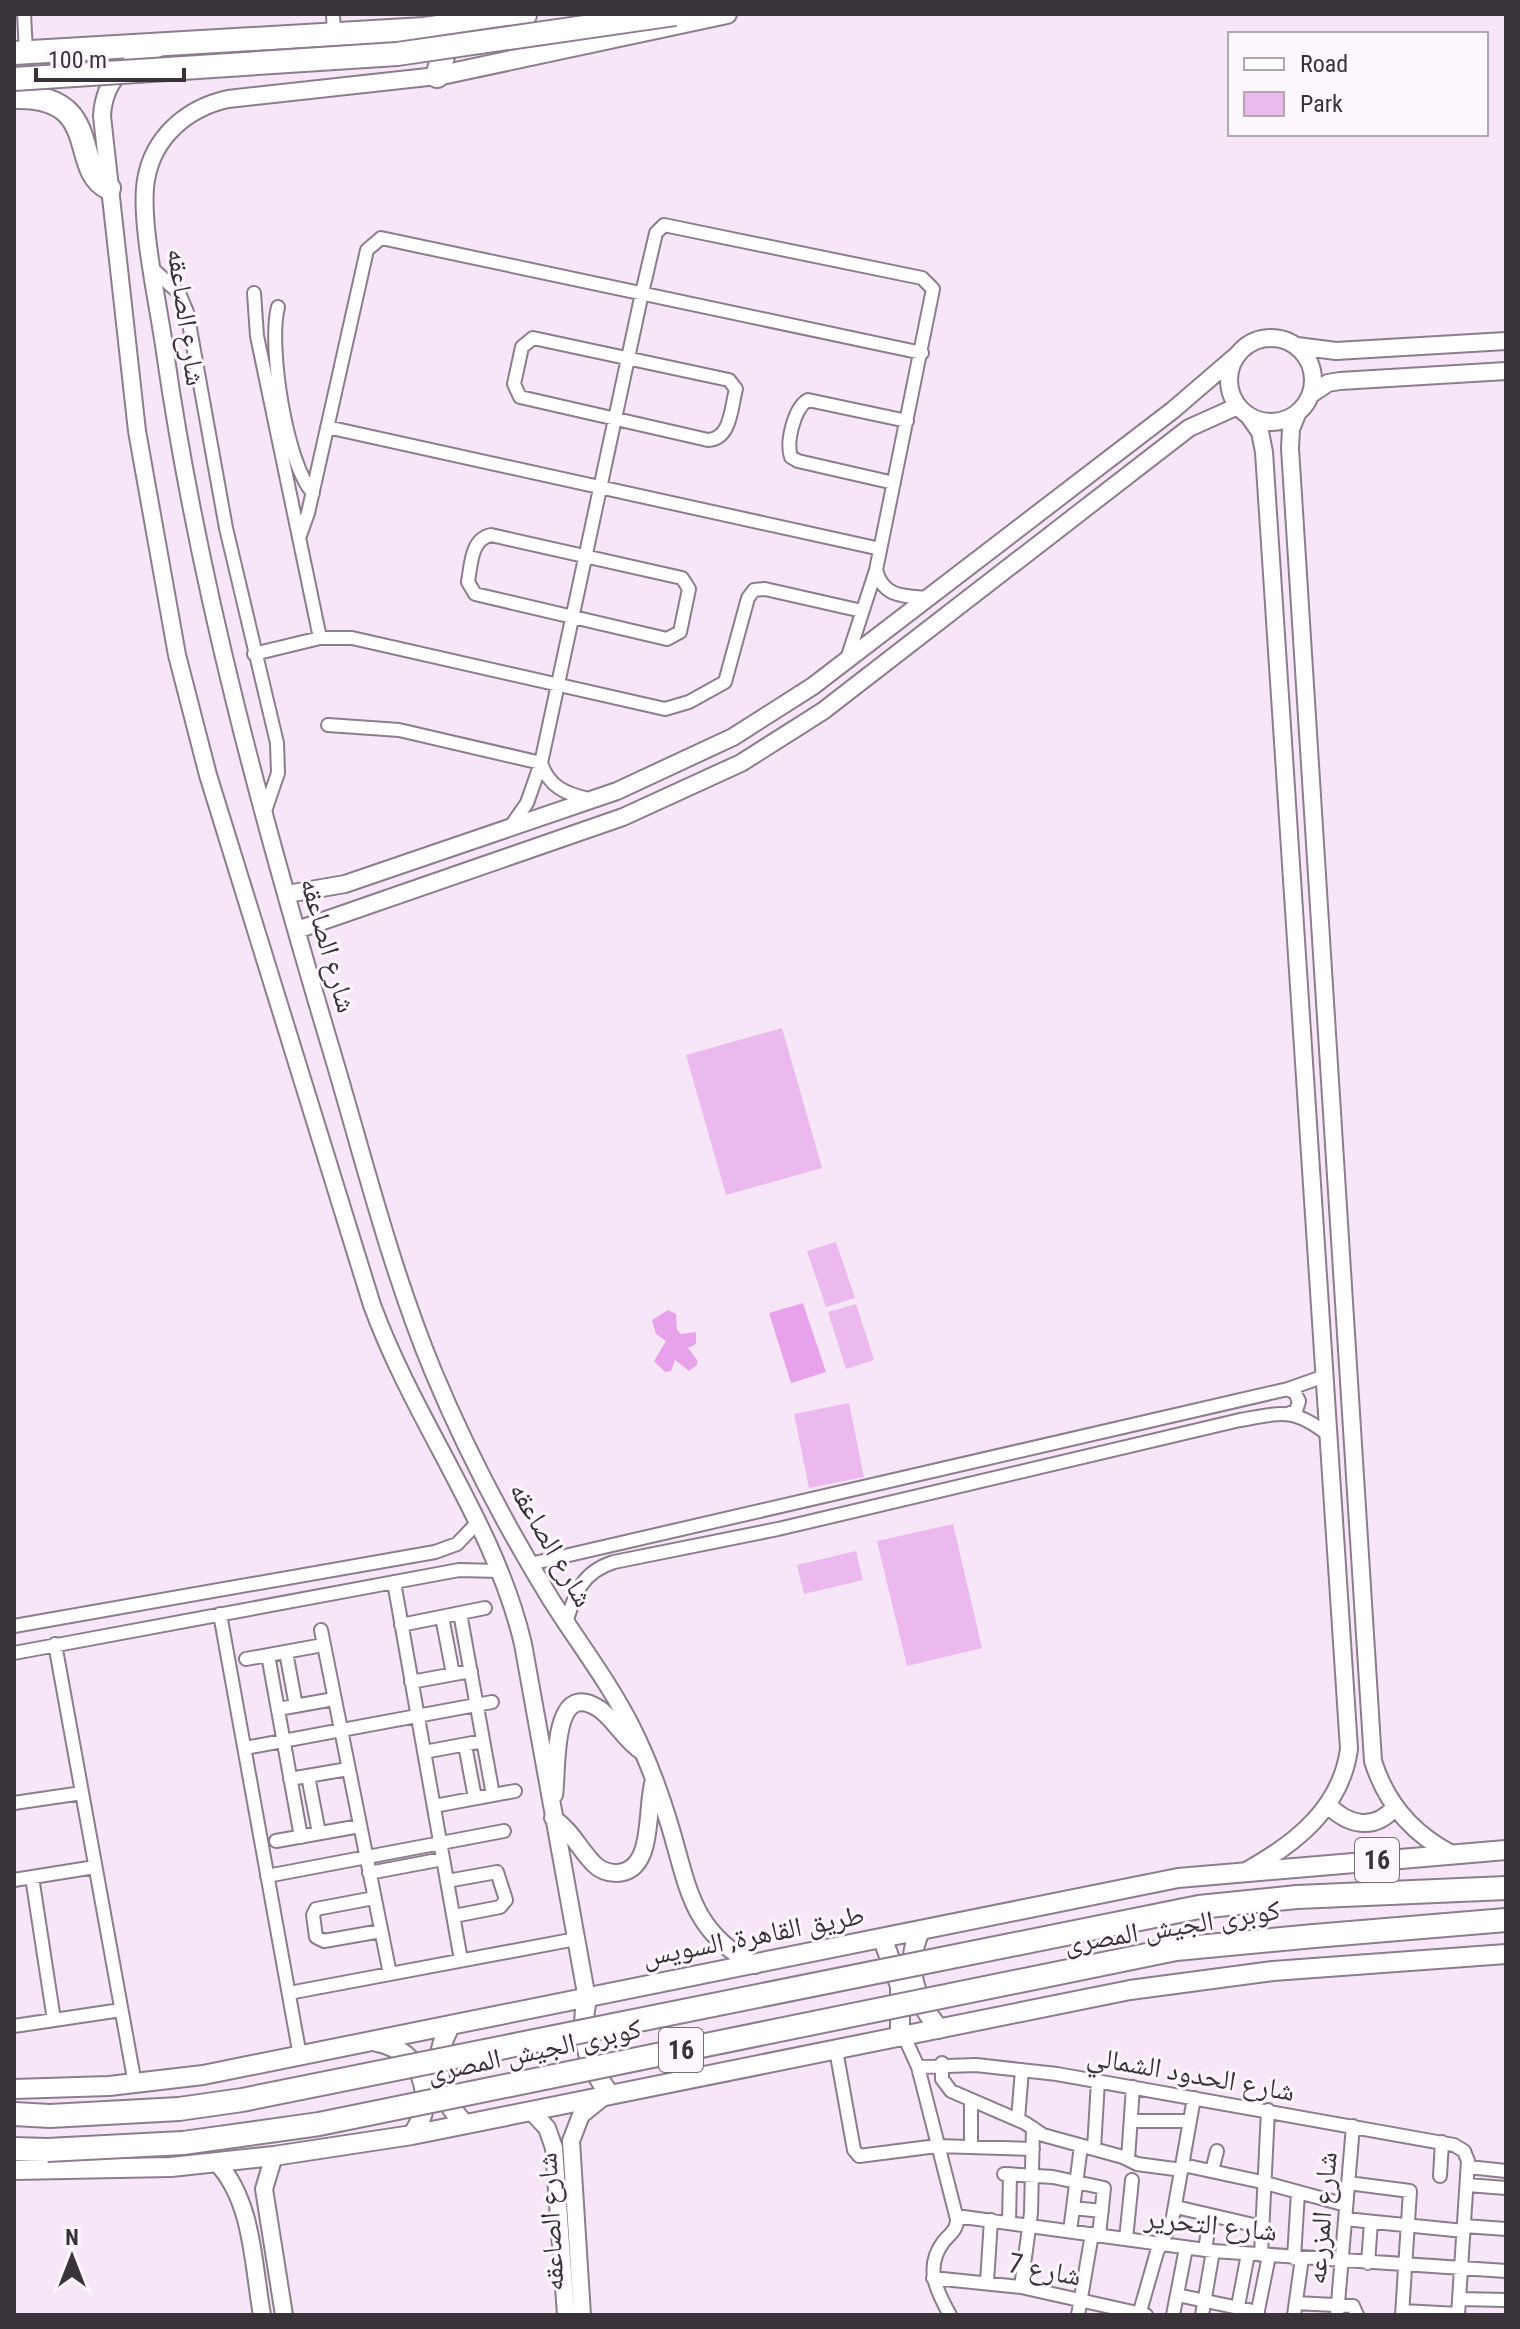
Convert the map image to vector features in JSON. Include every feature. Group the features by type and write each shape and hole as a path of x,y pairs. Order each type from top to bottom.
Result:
{"highway":[{"path":"20,53 168,44 334,24 428,22 527,14"},
{"path":"17,91 397,54 675,14"},
{"path":"428,22 444,53 437,76"},
{"path":"17,91 58,92 68,84 69,66 51,51"},
{"path":"17,91 49,101 67,113 80,131 96,178 109,188"},
{"name":"كوبرى الجيش المصرى","path":"14,2114 114,2114 242,2100 1199,1907 1297,1897 1506,1888"},
{"name":"كوبرى الجيش المصرى","path":"14,2149 183,2143 319,2124 1176,1949 1506,1920"}],"main road":[{"path":"437,76 727,14"},
{"name":"طريق القاهرة, السويس","path":"14,2089 135,2084 300,2056 919,1933 1178,1878 1506,1850"},
{"path":"919,1933 911,1962 913,1983 919,2002 939,2029"},
{"path":"883,1940 900,1986 902,2037"},
{"name":"16","path":"14,2170 113,2170 274,2156 412,2135 1130,1990 1225,1976 1506,1954"},
{"path":"587,1999 585,2044 594,2070 609,2093"},
{"path":"450,2026 441,2046 439,2078 445,2099 465,2124"},
{"path":"377,2042 405,2054 423,2078 426,2108 412,2135"}],"street":[{"path":"20,53 24,14"},
{"name":"شارع الصاعقه","path":"168,44 125,65 107,92 102,116 148,503 177,655 197,735 372,1305 403,1382 500,1571 523,1644 587,1999"},
{"name":"شارع الصاعقه","path":"437,76 228,99 187,115 163,139 146,177 145,207 193,508 287,894 422,1341 449,1408 530,1564 605,1680 644,1753 655,1779 686,1889 697,1913 722,1943 755,1965"},
{"path":"509,828 527,803 541,763 656,233 669,224 922,278 933,289 876,570 847,659"},
{"path":"299,538 313,493 367,250 376,240 386,237 922,353"},
{"path":"154,270 179,293 187,312 226,528 279,759 265,811"},
{"path":"254,293 257,336 320,638"},
{"path":"278,307 273,341 279,378 296,465 313,493"},
{"path":"536,338 628,358 729,380 736,389 724,433 715,440 614,419 520,397 514,384 526,340 536,338"},
{"path":"287,894 334,887 591,800 676,766 733,737 787,704 847,659 1173,410 1237,355 1264,338 1275,338 1321,352 1506,341"},
{"path":"1296,346 1304,353 1313,373 1310,395"},
{"path":"1237,355 1231,364 1229,386 1260,432 1264,452 1349,1749 1346,1770 1328,1805 1290,1844 1248,1870"},
{"path":"1450,1853 1414,1829 1395,1807 1373,1761 1290,448 1291,429 1298,412 1310,395 1328,383 1506,371"},
{"path":"894,483 798,461 791,457 789,448 797,410 808,400 907,421"},
{"path":"297,930 623,817 741,763 823,711 1189,428 1243,410 1268,422 1298,412"},
{"path":"327,427 876,548"},
{"path":"486,536 586,556 685,580 689,589 682,629 675,638 667,639 572,617 479,596 470,589 468,578 476,545 486,536"},
{"path":"876,570 882,584 891,593 927,598"},
{"path":"254,654 320,638 362,639 639,705 672,708 689,702 728,678 748,598 754,590 765,589 862,611"},
{"path":"328,725 399,730 541,763 554,786 570,795 591,800"},
{"path":"530,1564 1288,1389 1325,1376"},
{"path":"566,1623 576,1591 592,1571 614,1562 808,1522 1240,1420 1290,1413 1296,1411 1299,1401 1295,1393 1288,1389"},
{"path":"1290,1413 1306,1417 1327,1434"},
{"path":"14,1626 273,1582 451,1547 477,1523"},
{"path":"451,1547 461,1556 459,1570"},
{"path":"579,1551 583,1562 592,1571"},
{"path":"14,1653 459,1570 500,1571"},
{"path":"394,1582 461,1960"},
{"path":"401,1625 485,1608"},
{"path":"460,1613 493,1795"},
{"path":"220,1614 300,2056"},
{"path":"442,1617 453,1674"},
{"path":"321,1630 390,1974"},
{"path":"55,1644 135,2084"},
{"path":"246,1659 323,1645"},
{"path":"286,1652 296,1706"},
{"path":"268,1655 301,1837"},
{"path":"411,1682 471,1671"},
{"path":"278,1709 334,1699"},
{"path":"245,1748 492,1702"},
{"path":"644,1753 619,1733 599,1709 589,1704 573,1706 561,1717 558,1727 558,1770 552,1813 601,1869 618,1873 630,1870 645,1852 648,1803 655,1779"},
{"path":"424,1752 483,1741"},
{"path":"465,1745 475,1798"},
{"path":"290,1779 348,1769"},
{"path":"308,1776 319,1833"},
{"path":"434,1806 515,1791"},
{"path":"14,1803 82,1793"},
{"path":"1328,1805 1345,1820 1363,1824 1381,1820 1395,1807"},
{"path":"276,1841 360,1826"},
{"path":"267,1876 504,1831"},
{"path":"369,1873 443,1859"},
{"path":"14,1880 95,1867"},
{"path":"447,1881 497,1872 506,1900 500,1907 454,1916"},
{"path":"32,1877 54,2020"},
{"path":"374,1898 316,1909 313,1915 316,1937 324,1941 381,1931"},
{"path":"289,1993 576,1939"},
{"path":"14,2026 121,2010"},
{"path":"902,2037 918,2067 956,2216 957,2227 934,2259 933,2278 950,2315"},
{"path":"836,2050 856,2153 867,2158 937,2146 1033,2149"},
{"path":"942,2063 945,2085 971,2100 1018,2119 1047,2137 1137,2164 1212,2171 1346,2205"},
{"name":"شارع الحدود الشمالي","path":"918,2067 942,2063 1098,2081 1448,2144"},
{"path":"1018,2119 1022,2070"},
{"path":"1070,2231 1098,2081"},
{"path":"1128,2159 1133,2087"},
{"name":"شارع الصاعقه","path":"566,2315 565,2189 574,2127 585,2110 609,2093"},
{"path":"1142,2314 1176,2207 1194,2098"},
{"path":"971,2100 971,2147"},
{"path":"1177,2295 1238,2306 1258,2314 1268,2110"},
{"name":"شارع الصاعقه","path":"531,2111 553,2141 565,2189 582,2315"},
{"path":"1131,2121 1190,2121"},
{"name":"شارع المزرعه","path":"1337,2310 1353,2126"},
{"path":"1021,2287 1030,2226 1033,2128"},
{"path":"1348,2183 1408,2190 1402,2313 1458,2314 1468,2167 1464,2151 1448,2144 1440,2176"},
{"path":"1212,2171 1217,2151"},
{"path":"274,2156 264,2189 284,2315"},
{"path":"217,2163 239,2194 262,2315"},
{"path":"1468,2167 1506,2171"},
{"path":"1009,2223 1007,2174 1077,2181 1104,2188 1102,2211 1078,2315"},
{"path":"1126,2239 1132,2180"},
{"path":"1467,2185 1506,2188"},
{"path":"1298,2192 1295,2309 1355,2307 1357,2315"},
{"path":"1176,2207 1262,2227"},
{"path":"1073,2208 1102,2211"},
{"name":"شارع التحرير","path":"956,2216 1209,2251 1506,2271"},
{"path":"1202,2315 1210,2217"},
{"path":"246,2223 268,2219"},
{"path":"1345,2219 1506,2229"},
{"path":"987,2282 991,2220"},
{"path":"1368,2263 1371,2222"},
{"path":"1173,2315 1186,2248"},
{"path":"1238,2306 1259,2255"},
{"name":"شارع 7","path":"933,2278 1021,2287 1142,2314"},
{"path":"1459,2299 1506,2300"}],"green space":[{"path":"782,1028 822,1168 726,1195 686,1055"},
{"path":"836,1242 855,1298 826,1307 807,1251"},
{"path":"856,1304 874,1360 846,1369 828,1312"},
{"path":"849,1403 864,1477 809,1488 794,1414"},
{"path":"953,1524 982,1648 907,1666 877,1541"},
{"path":"856,1551 863,1580 804,1594 797,1565"}],"shaded area":[{"path":"803,1303 826,1372 791,1383 769,1313"},
{"path":"668,1310 676,1314 677,1330 681,1334 696,1332 696,1344 688,1348 697,1365 689,1371 675,1360 671,1371 665,1372 654,1361 666,1341 656,1334 652,1320"}]}
